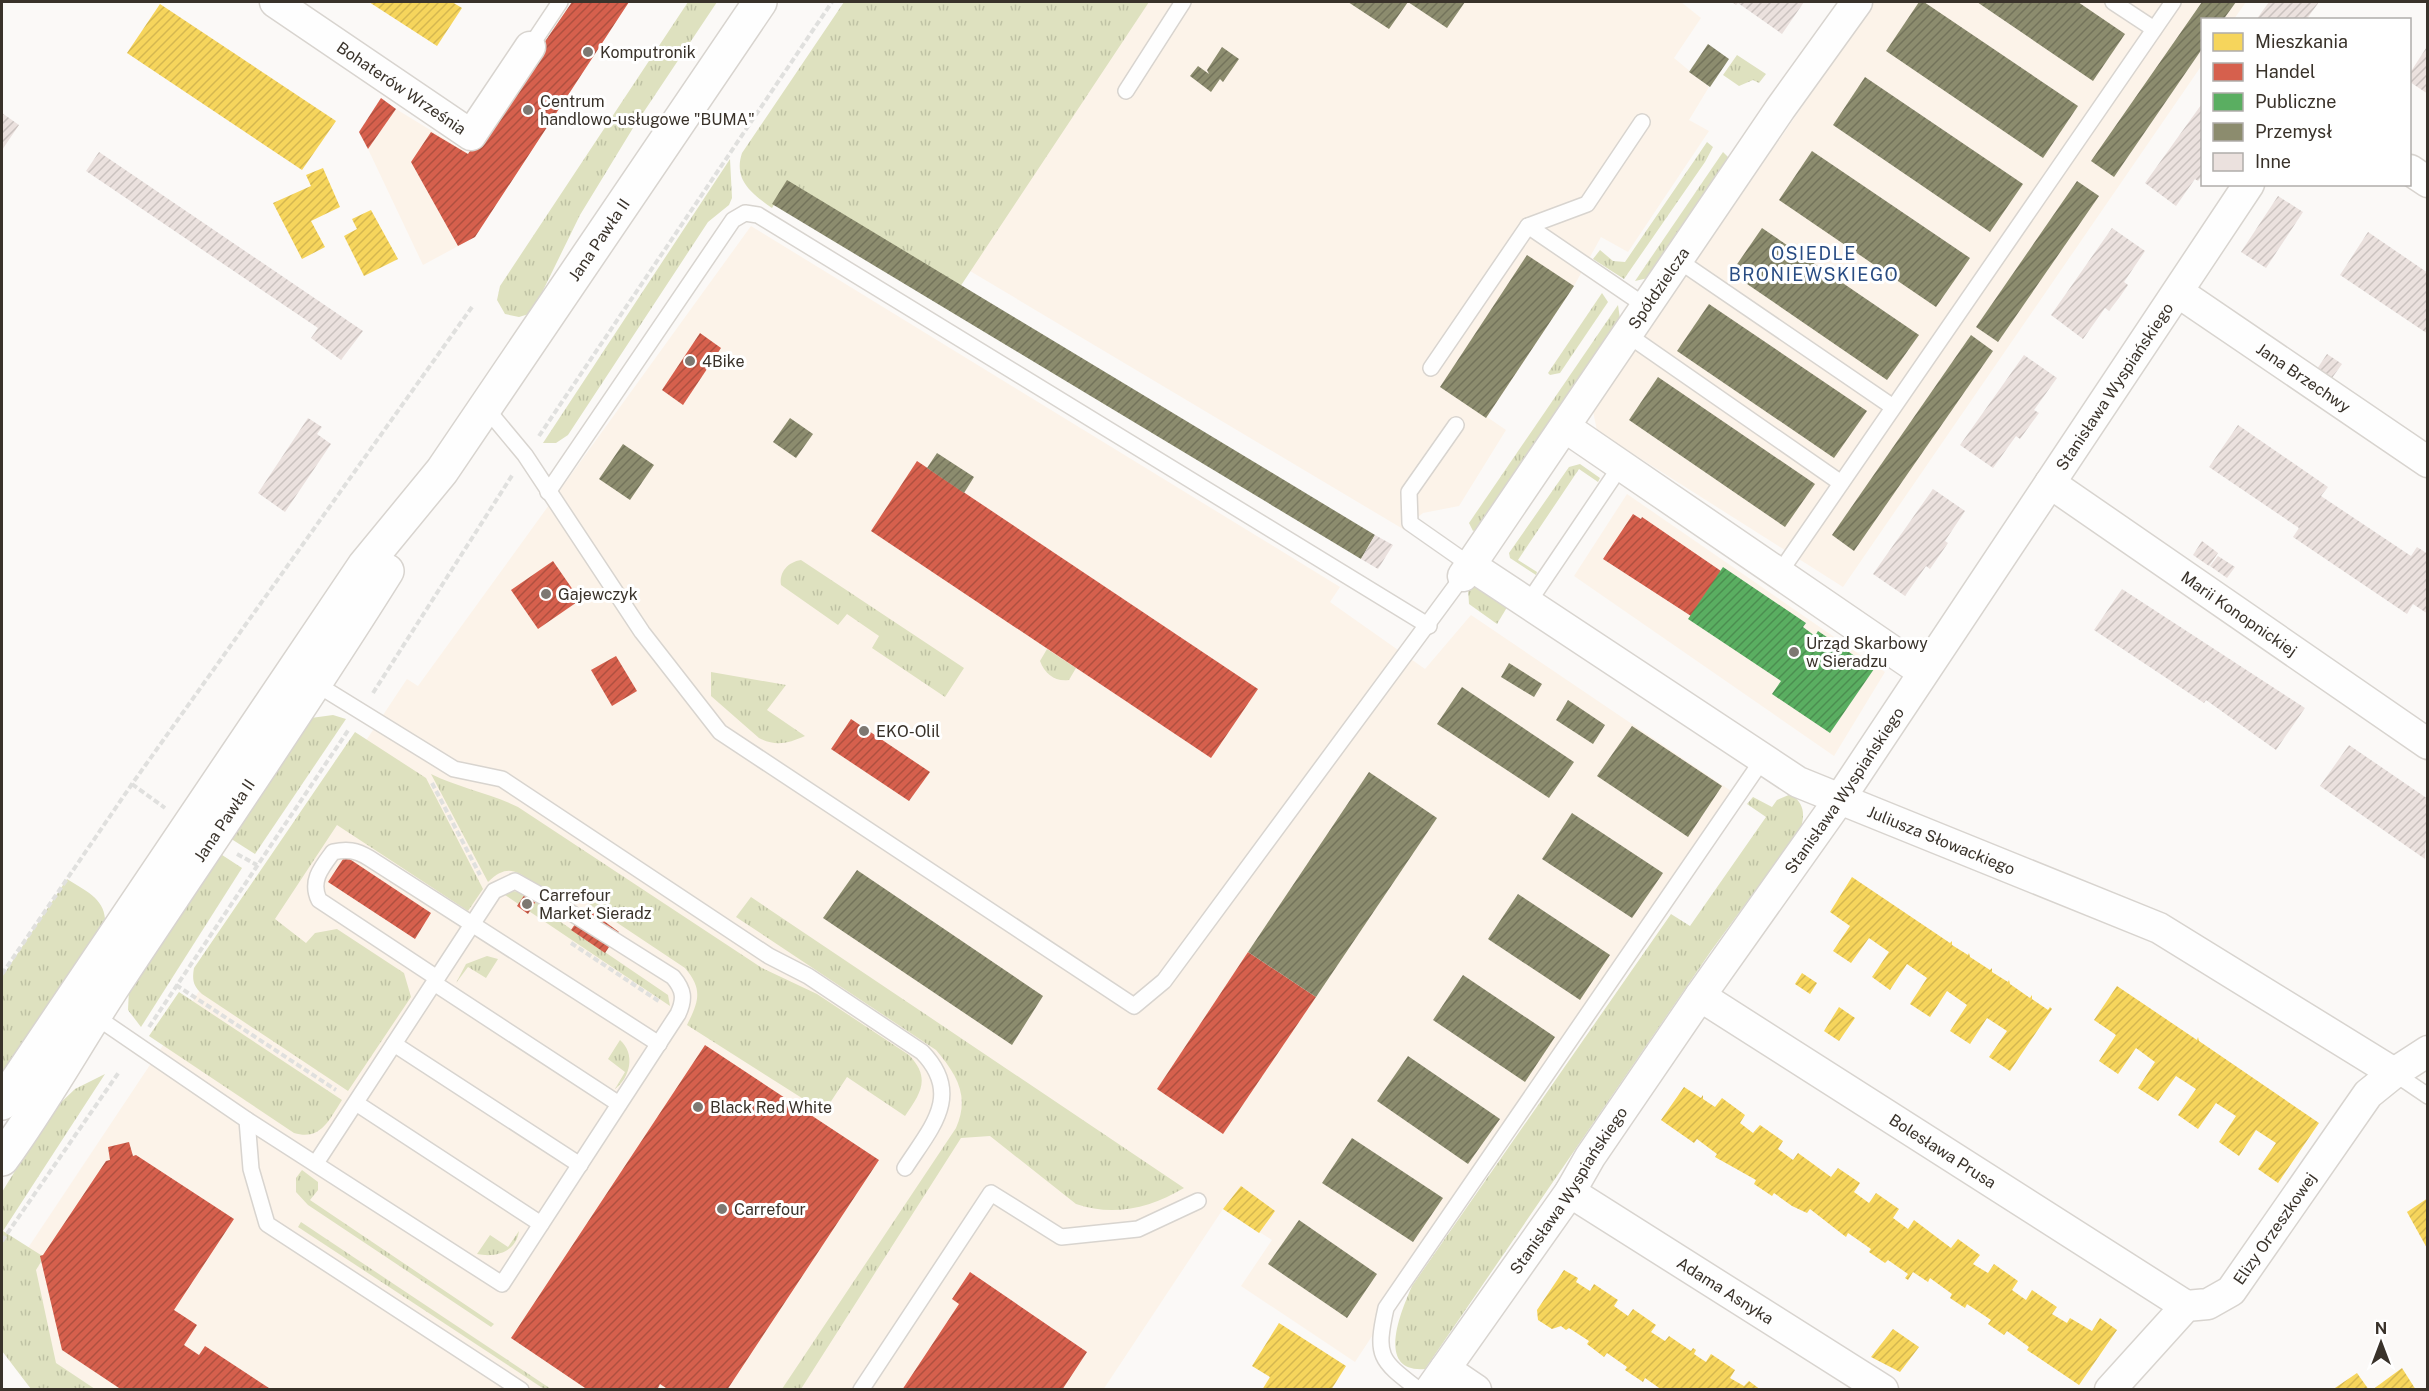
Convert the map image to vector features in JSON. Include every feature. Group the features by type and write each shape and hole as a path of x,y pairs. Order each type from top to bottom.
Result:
{"main road":[{"name":"Jana Pawła II","path":"2,1103 83,1008 305,678 374,553 437,477 760,2"},
{"name":"Jana Pawła II","path":"2,1159 45,1098 83,1008"}],"street":[{"name":"Bohaterów Września","path":"274,2 471,135 530,47"},
{"name":"Spółdzielcza","path":"1467,571 1857,2"},
{"path":"2411,171 2427,182"},
{"name":"Stanisława Wyspiańskiego","path":"1438,1379 1570,1192 1590,1156 1700,996 1839,800 2248,186"},
{"name":"Jana Brzechwy","path":"2178,292 2427,462"},
{"path":"1566,427 1923,672"},
{"name":"Marii Konopnickiej","path":"2050,483 2427,744"},
{"name":"Juliusza Słowackiego","path":"1467,571 1528,603 1798,782 2158,928 2394,1073"},
{"name":"Bolesława Prusa","path":"1700,996 2186,1306"},
{"name":"Elizy Orzeszkowej","path":"2186,1306 2208,1304 2232,1291 2368,1094 2427,1051"},
{"name":"Adama Asnyka","path":"1570,1192 1883,1389"},
{"path":"2110,1389 2186,1306"},
{"path":"1438,1379 1476,1389"}],"lane":[{"path":"530,47 560,2"},
{"path":"1125,91 1183,2"},
{"path":"2113,2 2154,29"},
{"path":"1780,572 2173,2"},
{"path":"1431,368 1528,226 1587,204 1642,122"},
{"path":"548,492 733,220 745,213 758,215 1428,626"},
{"path":"1528,226 1647,307"},
{"path":"1678,260 1893,407"},
{"path":"1628,335 1841,483"},
{"path":"486,407 525,455 642,632 720,732 1134,1006 1164,981 1467,571 1410,523 1409,492 1456,426"},
{"path":"1528,603 1622,464"},
{"path":"305,678 454,769 502,779 759,949 808,976 922,1052 934,1064 942,1082 942,1104 936,1119 905,1168"},
{"path":"1419,1389 1391,1368 1381,1355 1380,1334 1386,1308 1763,759"},
{"path":"619,1104 435,981 320,900 315,892 319,872 333,852 345,849 358,851 659,1044"},
{"path":"83,1008 247,1120 502,1284 678,1014 683,1004 682,988 674,977 565,909 515,881 505,885 492,894 472,923 316,1163"},
{"path":"394,1044 580,1165"},
{"path":"2394,1073 2427,1096"},
{"path":"356,1103 542,1224"},
{"path":"247,1120 251,1169 267,1224 521,1389"},
{"path":"861,1389 991,1193 1061,1238 1138,1228 1198,1201"}],"path":[{"path":"145,1034 360,713 525,455 832,2"},
{"path":"2,974 132,784 472,307"},
{"path":"176,985 356,1103"},
{"path":"2,1241 119,1072"}],"shaded area":[{"name":"Centrum handlowo-usługowe \"BUMA\"","path":"572,2 629,2 475,237 423,265 368,149 396,109 468,153"},
{"path":"1141,2 1681,2 1701,18 1674,58 1709,87 1689,120 1709,131 1628,252 1601,237 1574,286 1487,417 1506,430 1459,506 1423,513 1403,529 965,268"},
{"path":"1874,2 2246,2 2235,18 2201,18 2201,66 1843,587 1597,431 1593,411"},
{"path":"751,226 1340,587 1330,602 1425,669 1471,615 1731,791 1355,1362 1241,1286 1272,1240 1223,1209 1103,1390 95,1389 56,1364 16,1266 407,679 418,686"},
{"path":"1627,494 1885,672 1834,756 1574,576"}],"green space":[{"path":"688,2 717,2 633,128 580,215 532,313 519,317 505,314 497,300 500,286"},
{"path":"844,2 1149,2 960,287 786,185 772,208 751,192 742,179 740,163 742,153"},
{"path":"1737,55 1766,74 1759,83 1753,80 1739,86 1723,75"},
{"path":"1707,142 1713,147 1705,162 1624,279 1593,259 1600,250 1613,261 1625,262"},
{"path":"1723,152 1730,159 1648,278 1635,281"},
{"path":"730,159 732,198 729,205 708,222 568,435 556,443 543,443"},
{"path":"1602,293 1608,302 1560,373 1550,375 1548,373"},
{"path":"1618,305 1620,319 1479,528 1473,531 1469,523"},
{"path":"1580,464 1600,478 1598,482 1579,469 1518,560 1537,572 1536,575 1510,558 1509,553 1569,467"},
{"path":"801,560 964,668 945,697 872,648 879,636 847,614 838,625 781,585 781,576 785,568"},
{"path":"1476,586 1509,604 1497,624 1469,604 1468,589"},
{"path":"1047,649 1076,668 1069,680 1055,678 1045,670 1040,661"},
{"path":"711,672 786,685 767,710 805,736 782,743 759,738 711,696"},
{"path":"333,715 346,719 255,854 225,835 311,718"},
{"path":"355,732 426,778 483,889 468,911 337,825 275,919 306,943 315,933 337,929 404,973 411,997 348,1091 202,994 195,985 193,976 194,968"},
{"path":"431,774 518,807 762,968 817,994 909,1055 916,1063 922,1078 919,1093 905,1116 847,1077 824,1112 687,1025 696,1002 697,989 685,968 571,892 551,891 513,871 497,874 488,882"},
{"path":"1791,794 1799,801 1802,809 1801,828 1711,951 1425,1369 1409,1368 1400,1361 1396,1351 1396,1338 1398,1323 1412,1286 1671,914 1690,926 1766,817 1747,804 1753,797 1772,807 1777,800"},
{"path":"216,851 242,868 141,1027 128,1010 129,989"},
{"path":"67,879 97,900 105,919 2,1079 2,977"},
{"path":"509,891 520,892 530,897 546,912 668,995 670,1006 505,895"},
{"path":"751,897 1184,1188 1158,1201 1132,1208 1104,1210 1090,1208 1076,1204 990,1136 961,1138 801,1389 782,1389 956,1128 962,1106 955,1077 936,1050 736,917"},
{"path":"487,956 498,959 486,978 468,967 456,983 466,964"},
{"path":"179,992 342,1100 323,1127 311,1134 294,1133 149,1036"},
{"path":"620,1040 628,1052 629,1066 624,1079 615,1089 625,1072 608,1059"},
{"path":"105,1074 3,1231 44,1257 36,1270 56,1363 95,1389 31,1389 2,1351 2,1192 52,1111 75,1089"},
{"path":"302,1170 318,1182 318,1190 310,1200 494,1324 491,1327 308,1205 296,1192 296,1178"},
{"path":"301,1222 551,1389 544,1389 298,1227"},
{"path":"519,1231 514,1244 504,1252 491,1255 477,1254 490,1235 508,1247"}],"building: Mieszkania":[{"path":"369,2 452,2 462,8 437,46"},
{"path":"160,4 336,121 302,170 127,53"},
{"path":"323,168 340,207 311,221 325,247 302,259 273,203 311,186 306,175"},
{"path":"371,210 398,259 364,276 344,236 357,229 352,219"},
{"path":"1852,877 1950,943 1952,941 1952,945 1968,955 1969,953 1970,957 1990,970 1992,968 1992,972 2008,982 2009,980 2010,984 2030,998 2032,995 2032,999 2048,1010 2050,1007 2052,1009 2010,1071 1989,1057 2007,1031 1987,1018 1970,1044 1950,1031 1967,1005 1947,991 1930,1017 1910,1004 1927,978 1907,964 1890,990 1872,977 1889,952 1869,938 1851,963 1833,951 1850,926 1830,912"},
{"path":"1802,973 1817,983 1810,994 1795,984"},
{"path":"2117,986 2197,1040 2198,1037 2199,1041 2319,1123 2278,1183 2258,1169 2276,1143 2256,1130 2239,1156 2219,1142 2236,1116 2216,1103 2198,1129 2178,1115 2196,1089 2176,1076 2158,1101 2138,1088 2155,1062 2136,1048 2118,1074 2099,1061 2116,1035 2094,1020"},
{"path":"1839,1007 1855,1018 1839,1041 1824,1031"},
{"path":"1684,1087 1701,1098 1703,1095 1703,1099 1715,1107 1722,1098 1745,1115 1740,1123 1753,1133 1760,1125 1783,1141 1778,1149 1793,1160 1798,1153 1831,1177 1838,1168 1860,1183 1854,1192 1869,1203 1876,1193 1899,1209 1893,1218 1908,1229 1914,1220 1951,1248 1958,1239 1980,1255 1973,1264 1988,1273 1994,1264 2018,1281 2012,1290 2026,1300 2032,1290 2057,1307 2052,1314 2067,1323 2070,1318 2092,1331 2100,1318 2117,1330 2079,1385 2027,1350 2029,1347 2007,1331 2004,1335 1988,1324 1991,1320 1967,1304 1965,1308 1950,1298 1952,1294 1930,1278 1928,1282 1913,1272 1908,1280 1905,1278 1908,1274 1888,1260 1885,1263 1869,1252 1871,1249 1848,1233 1846,1237 1810,1209 1807,1213 1774,1193 1772,1196 1754,1184 1756,1180 1715,1157 1717,1154 1697,1139 1694,1143 1661,1120"},
{"path":"1241,1186 1275,1211 1259,1233 1223,1209"},
{"path":"2428,1198 2428,1250 2407,1212"},
{"path":"1564,1270 1578,1278 1576,1282 1590,1291 1594,1284 1618,1300 1614,1306 1628,1316 1633,1309 1656,1325 1651,1332 1665,1341 1669,1336 1691,1351 1693,1348 1696,1350 1694,1354 1706,1362 1711,1354 1735,1370 1730,1378 1744,1386 1749,1381 1761,1390 1662,1390 1645,1378 1643,1382 1625,1370 1627,1367 1607,1353 1604,1357 1587,1344 1589,1341 1569,1328 1566,1330 1561,1326 1552,1329 1538,1320 1537,1310"},
{"path":"1279,1323 1346,1366 1331,1390 1262,1390 1270,1377 1252,1366"},
{"path":"1893,1329 1919,1347 1900,1372 1871,1357"},
{"path":"2402,1368 2416,1390 2372,1390"},
{"path":"2357,1373 2369,1390 2332,1390"}],"building: Handel":[{"name":"Centrum handlowo-usługowe \"BUMA\"","path":"572,2 629,2 475,237 458,246 411,162 431,132 468,154"},
{"path":"381,98 396,109 368,149 359,132"},
{"path":"700,333 721,348 683,405 662,390"},
{"path":"917,461 1258,689 1211,758 871,531"},
{"path":"1633,514 1641,519 1642,517 1721,571 1691,616 1603,559"},
{"path":"553,561 580,600 538,629 511,590"},
{"path":"616,656 637,691 612,706 591,670"},
{"path":"851,719 930,772 909,801 831,749"},
{"path":"345,856 431,913 415,939 328,882"},
{"name":"Carrefour Market Sieradz","path":"525,894 536,901 528,914 517,906"},
{"path":"586,908 619,932 605,953 571,930"},
{"path":"1248,952 1316,997 1223,1134 1157,1089"},
{"name":"Carrefour","path":"705,1045 879,1160 727,1390 669,1390 660,1384 657,1390 588,1390 511,1338"},
{"path":"129,1142 133,1156 136,1155 234,1219 174,1310 197,1325 184,1345 199,1355 205,1346 272,1390 122,1390 62,1350 40,1256 43,1255 106,1161 110,1160 108,1147"},
{"path":"970,1272 1087,1352 1062,1390 902,1390 959,1304 952,1299"}],"building: Publiczne":[{"name":"Urząd Skarbowy w Sieradzu","path":"1723,567 1806,623 1803,627 1815,636 1818,631 1874,669 1830,733 1772,694 1781,681 1688,619"}],"building: Przemysł":[{"path":"1348,2 1408,2 1389,29"},
{"path":"1408,2 1465,2 1447,28"},
{"path":"1919,2 1924,2 2078,106 2043,158 1886,51"},
{"path":"1977,2 2078,2 2125,34 2093,81"},
{"path":"2202,2 2236,2 2224,18 2201,18 2201,50 2114,177 2091,161"},
{"path":"1708,44 1729,59 1710,87 1689,72"},
{"path":"1222,47 1239,59 1223,82 1220,79 1211,92 1190,76 1198,66 1209,74 1207,70"},
{"path":"1865,77 2023,184 1990,232 1833,125"},
{"path":"1812,151 1970,258 1936,307 1779,200"},
{"path":"787,180 1375,535 1361,559 772,204"},
{"path":"2077,181 2099,196 1998,342 1976,327"},
{"path":"1762,228 1919,335 1887,380 1731,273"},
{"path":"1527,255 1574,286 1486,418 1440,387"},
{"path":"1709,304 1867,411 1834,458 1677,351"},
{"path":"1971,335 1993,351 1854,551 1832,535"},
{"path":"1658,377 1815,484 1785,527 1629,420"},
{"path":"790,418 813,434 796,458 773,442"},
{"path":"623,444 654,465 630,500 599,479"},
{"path":"937,453 974,477 964,493 927,468"},
{"path":"1509,663 1542,684 1534,697 1501,677"},
{"path":"1462,687 1574,762 1549,798 1437,724"},
{"path":"1568,700 1605,725 1593,744 1556,720"},
{"path":"1632,726 1722,786 1688,837 1597,776"},
{"path":"1369,772 1437,818 1316,997 1248,952"},
{"path":"1572,813 1663,873 1632,918 1542,859"},
{"path":"857,870 1043,996 1012,1045 823,918"},
{"path":"1518,894 1610,955 1580,1000 1488,939"},
{"path":"1463,975 1555,1037 1525,1082 1433,1020"},
{"path":"1408,1056 1500,1119 1468,1164 1377,1101"},
{"path":"1352,1138 1443,1198 1413,1242 1322,1183"},
{"path":"1299,1220 1377,1274 1347,1318 1268,1264"}],"building: Inne":[{"path":"1732,2 1804,2 1782,34 1738,3 1736,5"},
{"path":"2269,2 2319,2 2307,18 2257,18"},
{"path":"2428,45 2428,94 2411,83 2411,71"},
{"path":"2201,105 2201,177 2198,181 2195,179 2176,206 2145,183"},
{"path":"2,113 19,125 2,150"},
{"path":"99,152 363,331 341,360 311,338 318,328 86,171"},
{"path":"2278,196 2303,212 2266,268 2241,252"},
{"path":"2112,228 2145,251 2124,282 2128,285 2119,298 2109,311 2105,308 2083,339 2051,315"},
{"path":"2368,232 2428,273 2428,334 2340,275"},
{"path":"2327,354 2342,364 2332,378 2317,369"},
{"path":"2024,355 2057,378 2034,410 2039,413 2020,439 2016,436 1993,468 1960,445"},
{"path":"308,418 322,427 317,434 331,444 285,512 258,493"},
{"path":"2238,425 2328,487 2321,496 2411,556 2417,547 2428,554 2428,614 2413,604 2407,614 2293,537 2299,528 2209,467"},
{"path":"1933,489 1965,511 1945,541 1948,543 1930,569 1926,566 1905,596 1873,574"},
{"path":"1375,535 1393,545 1378,569 1361,559"},
{"path":"2202,541 2218,553 2209,566 2193,555"},
{"path":"2218,556 2235,567 2227,578 2210,566"},
{"path":"2122,589 2305,708 2276,750 2206,700 2204,703 2094,630"},
{"path":"2349,745 2428,799 2425,859 2320,786"}],"place":[{"name":"Komputronik","path":"588,52"},
{"name":"Centrum handlowo-usługowe \"BUMA\"","path":"528,110"},
{"name":"4Bike","path":"690,361"},
{"name":"Gajewczyk","path":"546,594"},
{"name":"Urząd Skarbowy w Sieradzu","path":"1794,652"},
{"name":"EKO-Olil","path":"864,731"},
{"name":"Carrefour Market Sieradz","path":"527,904"},
{"name":"Black Red White","path":"698,1107"},
{"name":"Carrefour","path":"722,1209"}],"district":[{"name":"OSIEDLE BRONIEWSKIEGO","path":"1814,263"}]}
